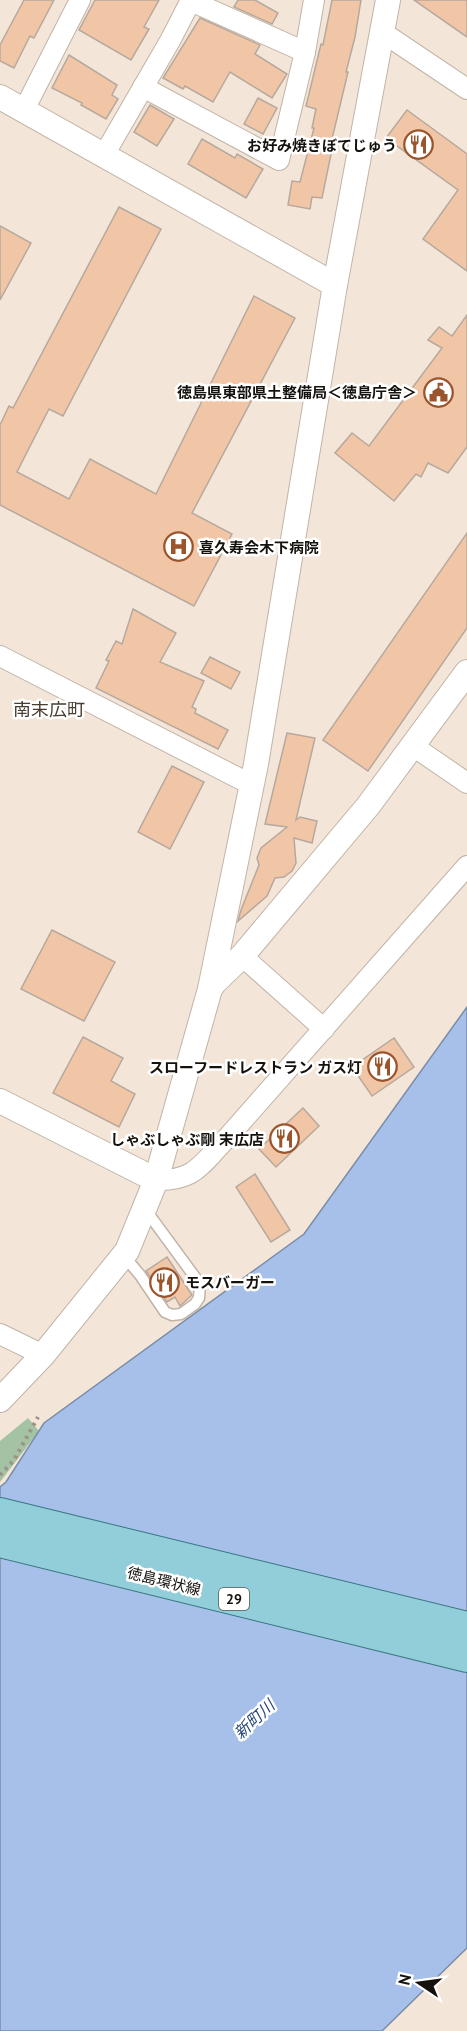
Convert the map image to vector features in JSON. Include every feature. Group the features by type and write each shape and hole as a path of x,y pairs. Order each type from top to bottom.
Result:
{"main road":[{"name":"徳島環状線","path":"0,1514 467,1628"},
{"name":"徳島環状線","path":"0,1541 467,1656"}],"street":[{"path":"24,110 80,0"},
{"path":"104,155 191,0 305,52"},
{"path":"143,87 279,160 305,52 314,0"},
{"path":"0,1400 43,1355 124,1256 132,1241 156,1180 210,989 252,785 335,285 388,0"},
{"path":"382,32 467,89"},
{"path":"0,97 335,285"},
{"path":"0,656 252,785"},
{"path":"210,989 242,956 368,806 467,672"},
{"path":"413,746 467,783"},
{"path":"0,1101 156,1180 174,1180 191,1175 227,1138 467,866"},
{"path":"242,956 324,1029"},
{"path":"0,1334 43,1355"}],"lane":[{"path":"124,1256 165,1312 172,1315 181,1314 200,1298 200,1284 145,1208"}],"path":[{"path":"0,1475 14,1460 38,1417"}],"green space":[{"path":"28,1418 39,1431 0,1482 0,1441"}],"water":[{"name":"新町川","path":"467,1007 467,1948 382,2031 0,2031 0,1487 6,1482 44,1423 304,1234"}],"building":[{"path":"24,0 54,0 34,38 30,36 14,68 0,61 0,45"},
{"path":"95,0 159,0 144,27 149,29 131,60 79,30"},
{"path":"238,0 255,0 278,13 272,24 234,7"},
{"path":"332,0 361,0 322,198 312,197 310,209 288,205 292,181 300,182 314,128 312,128 316,109 306,106 321,44 323,45"},
{"path":"414,0 467,0 467,37"},
{"path":"200,18 260,45 255,54 287,74 272,98 230,72 213,102 185,86 183,89 163,78"},
{"path":"69,55 117,85 112,95 118,99 106,119 81,105 82,103 52,88"},
{"path":"258,98 277,108 263,134 244,124"},
{"path":"150,105 174,119 157,146 134,132"},
{"path":"407,110 467,154 467,271 423,239 458,190 386,138"},
{"path":"202,139 235,158 237,154 263,169 246,198 188,164"},
{"path":"119,207 161,229 63,416 49,409 17,472 69,499 90,459 156,494 254,296 295,318 192,513 232,534 194,606 0,505 0,425 9,406 13,408"},
{"path":"0,226 31,243 0,300"},
{"name":"徳島県東部県土整備局＜徳島庁舎＞","path":"467,315 467,447 448,473 428,463 421,477 416,474 394,501 335,453 352,433 369,446 442,348 428,340 439,327 452,336"},
{"path":"467,533 467,628 368,771 323,740"},
{"path":"133,609 176,633 160,662 204,681 192,707 196,709 195,713 228,730 218,749 96,688 116,641 122,644"},
{"path":"210,657 240,672 231,689 201,673"},
{"path":"287,733 315,738 296,820 300,817 317,821 312,843 294,838 296,863 292,871 284,877 275,878 267,896 238,921 259,865 257,858 261,848 287,827 265,824"},
{"path":"172,766 204,782 170,849 138,832"},
{"path":"52,930 115,962 84,1021 21,989"},
{"path":"83,1037 123,1058 111,1081 135,1094 119,1127 53,1093"},
{"name":"スローフードレストラン ガス灯","path":"394,1038 414,1067 372,1096 352,1067"},
{"name":"しゃぶしゃぶ剛 末広店","path":"303,1108 319,1126 276,1167 259,1149"},
{"path":"255,1174 290,1230 271,1242 236,1187"},
{"name":"モスバーガー","path":"167,1257 192,1295 180,1306 175,1297 167,1302 146,1271"}],"place":[{"name":"お好み焼きぼてじゅう","path":"418,145"},
{"name":"徳島県東部県土整備局＜徳島庁舎＞","path":"438,392"},
{"name":"喜久寿会木下病院","path":"178,547"},
{"name":"スローフードレストラン ガス灯","path":"383,1067"},
{"name":"しゃぶしゃぶ剛 末広店","path":"285,1139"},
{"name":"モスバーガー","path":"164,1282"}],"district":[{"name":"南末広町","path":"49,709"}]}
